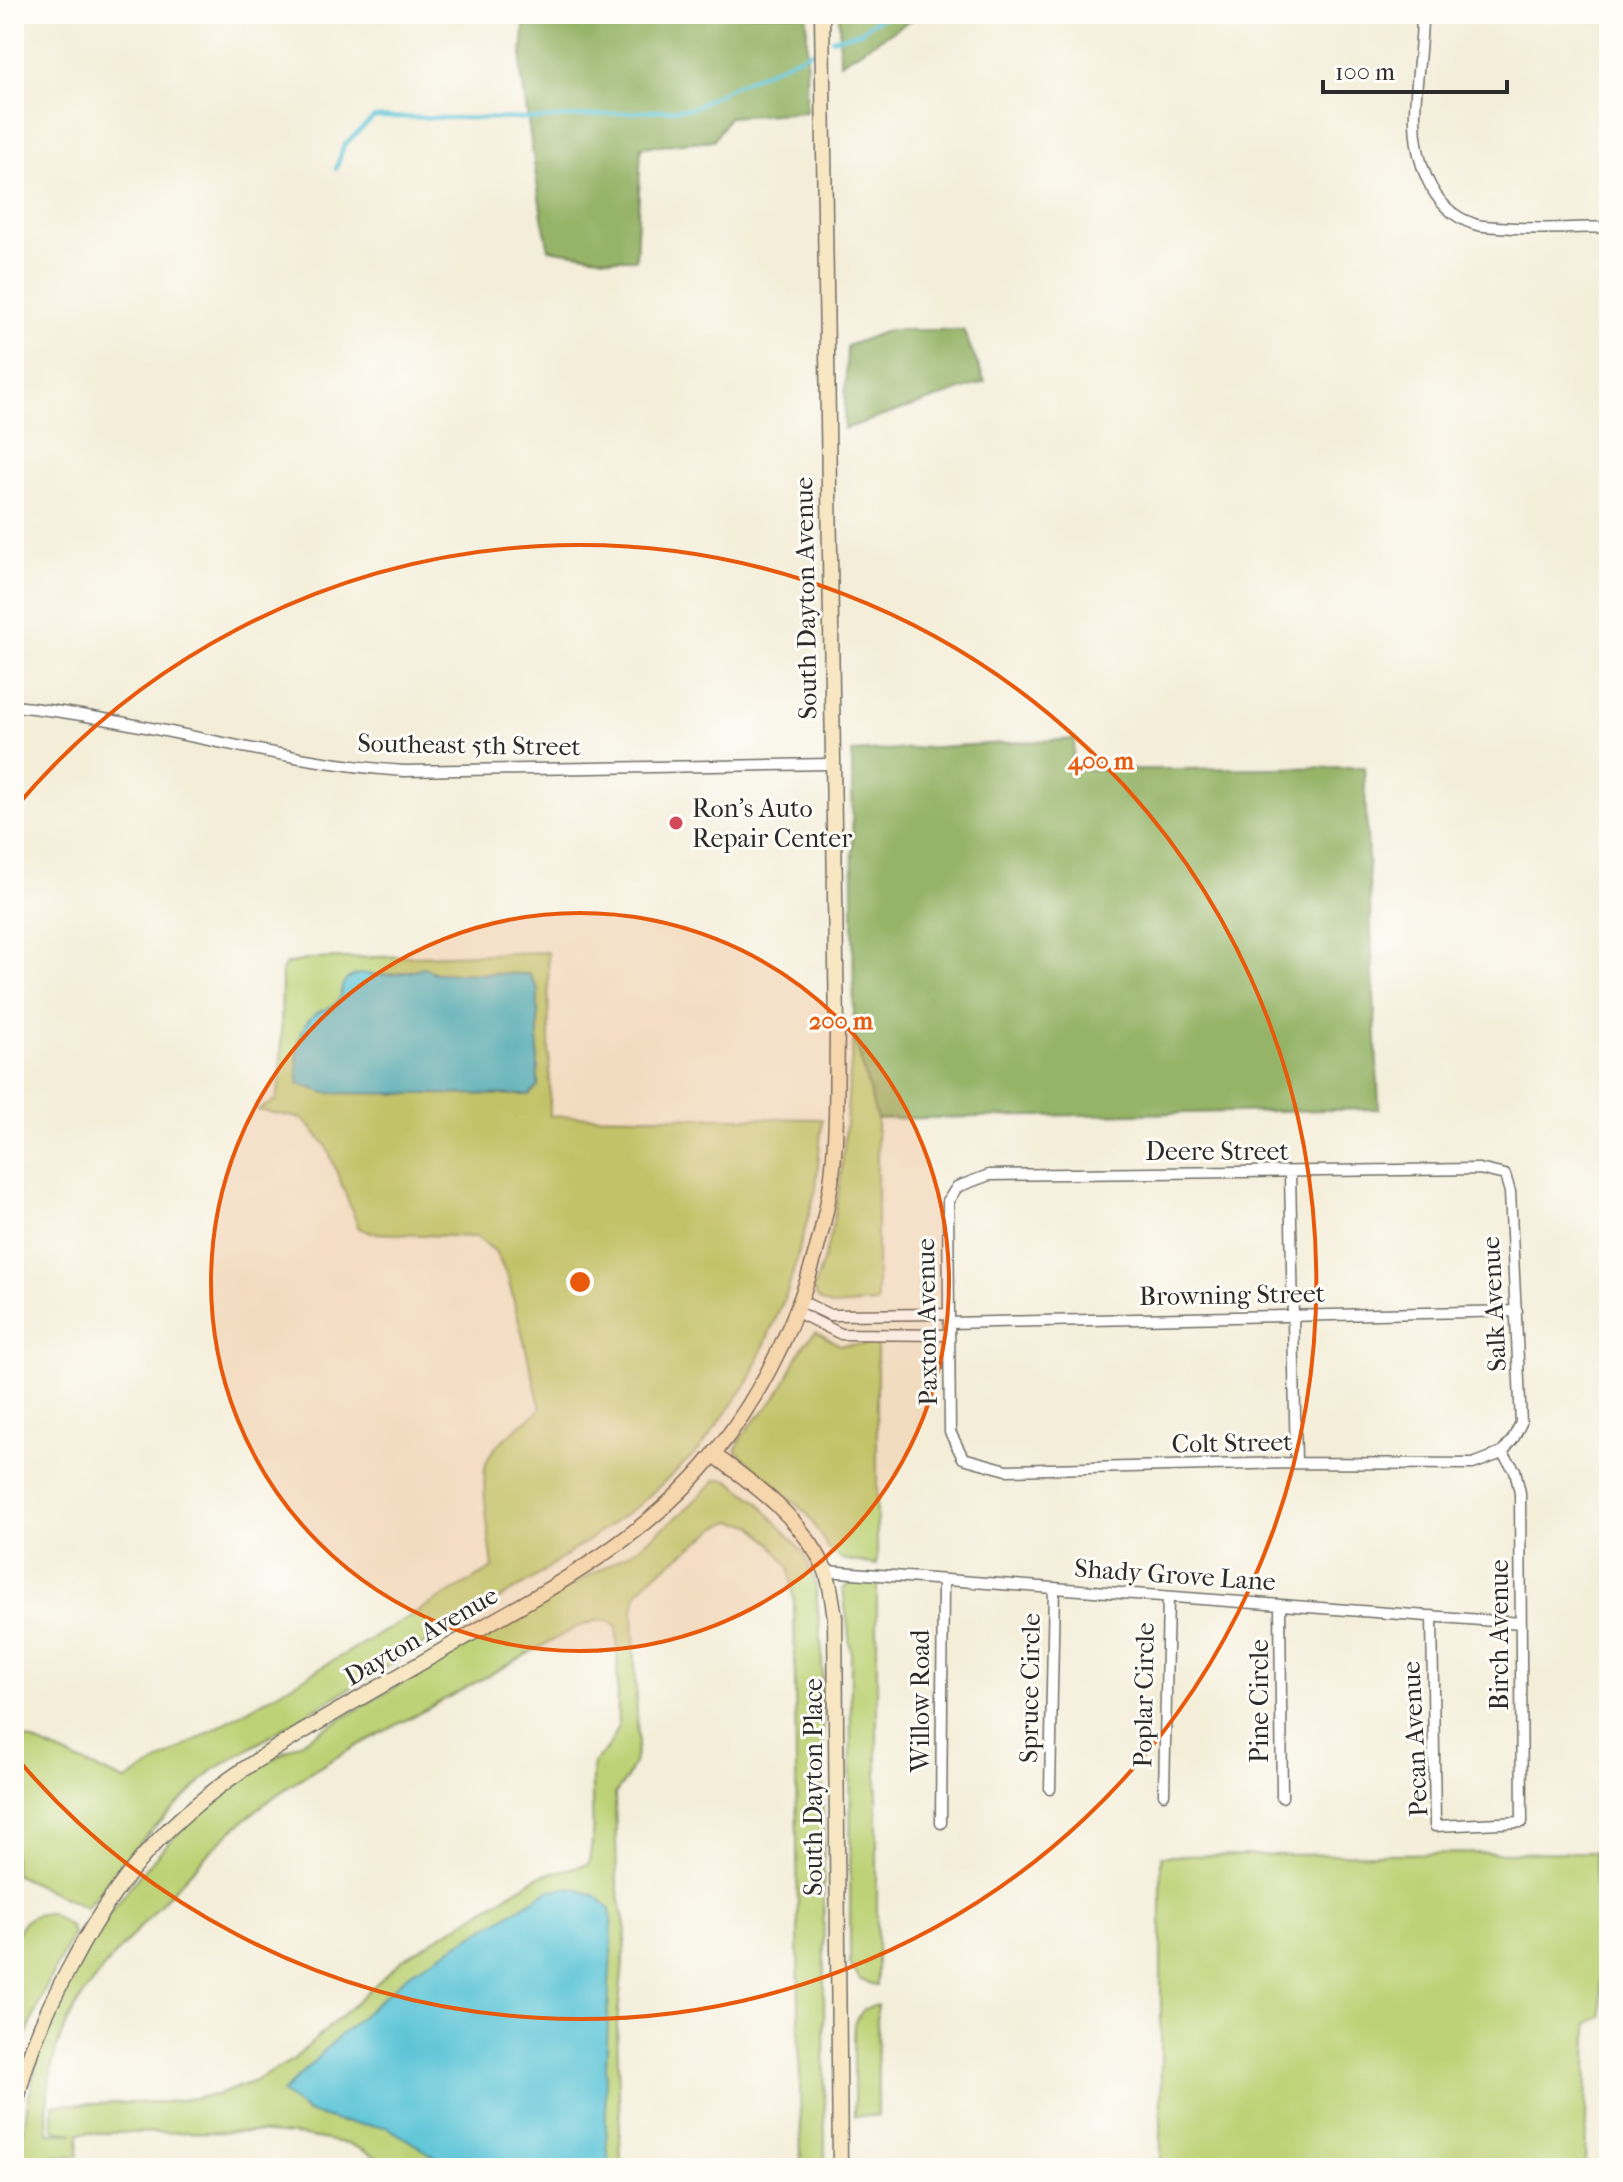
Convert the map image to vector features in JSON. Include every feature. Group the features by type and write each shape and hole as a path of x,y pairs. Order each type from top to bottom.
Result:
{"main road":[{"name":"South Dayton Avenue","path":"822,14 837,1030 836,1132 831,1180"},
{"name":"Dayton Avenue","path":"14,2119 33,2047 57,1990 90,1928 134,1866 171,1827 275,1747 562,1583 624,1541 683,1490 714,1455 742,1416 762,1380 797,1305 824,1219 831,1180"},
{"name":"South Dayton Place","path":"714,1455 773,1500 806,1537 826,1571 835,1617 840,2168"}],"street":[{"path":"1422,14 1415,114 1424,178 1431,190 1459,217 1475,225 1528,230 1609,227"},
{"name":"Southeast 5th Street","path":"14,706 77,715 354,768 404,771 832,764"},
{"name":"Deere Street","path":"957,1187 989,1175 1479,1169"},
{"name":"Salk Avenue","path":"1479,1169 1505,1175 1510,1192 1521,1423 1502,1453"},
{"path":"1290,1173 1296,1463"},
{"name":"Paxton Avenue","path":"957,1187 948,1201 950,1432 963,1458"},
{"name":"Browning Street","path":"797,1305 841,1334 949,1324 1517,1311"},
{"name":"Browning Street","path":"797,1305 830,1315 949,1324"},
{"name":"Colt Street","path":"963,1458 1007,1470 1296,1463 1473,1464 1502,1453"},
{"name":"Birch Avenue","path":"1502,1453 1515,1470 1520,1493 1522,1822"},
{"name":"Shady Grove Lane","path":"826,1571 1521,1623"},
{"name":"Willow Road","path":"941,1823 943,1580"},
{"name":"Spruce Circle","path":"1050,1789 1054,1588"},
{"name":"Poplar Circle","path":"1164,1794 1168,1597"},
{"name":"Pine Circle","path":"1280,1605 1282,1797"},
{"name":"Pecan Avenue","path":"1432,1616 1435,1826 1522,1822"}],"green space":[{"path":"525,14 807,14 806,112 729,117 714,140 641,147 636,259 612,259 549,249 521,72"},
{"path":"839,14 921,14 840,63"},
{"path":"889,330 963,330 985,382 844,429 847,346"},
{"path":"1075,739 1071,770 1364,767 1379,1109 877,1119 854,1035 852,752"},
{"path":"548,952 550,1116 822,1119 816,1189 788,1290 749,1381 700,1449 639,1505 531,1580 212,1771 141,1841 86,1908 14,1874 14,1733 125,1781 493,1568 485,1497 487,1461 504,1439 541,1409 508,1278 495,1251 476,1237 371,1233 359,1228 326,1145 303,1119 258,1110 276,1100 281,1077 282,971 286,964 312,959"},
{"path":"854,1035 877,1119 877,1303 831,1306 819,1300 813,1289 824,1259 838,1196"},
{"path":"816,1332 840,1345 877,1344 877,1565 842,1559 830,1551 807,1514 736,1451 748,1428 777,1396 799,1354"},
{"path":"717,1479 729,1480 758,1502 803,1552 815,1581 822,1652 825,2168 801,2168 794,1602 789,1567 752,1525 731,1521 718,1527 648,1580 637,1594 633,1612 638,1743 634,1763 615,1794 617,1884 626,1931 617,2025 621,2168 400,2168 349,2144 305,2136 253,2132 79,2133 78,2156 54,2156 53,2168 19,2168 37,2061 64,1992 82,1958 124,1895 174,1837 202,1811 264,1765 638,1548 682,1513","holes":["599,1620 610,1621 617,1628 618,1728 608,1748 593,1763 592,1840 588,1864 539,1876 403,1959 294,2059 255,2081 217,2095 166,2102 53,2105 53,2130 75,2133 48,2133 51,2069 70,2018 84,1995 120,1949 246,1818 301,1778 342,1754 575,1628"]},
{"path":"852,1581 877,1581 877,1986 860,1980 850,1964 851,1651 843,1589"},
{"path":"1594,1852 1602,2016 1588,2024 1585,2168 1161,2168 1161,1856"},
{"path":"50,1913 70,1926 73,1934 44,1991 14,2067 14,1938 28,1919"},
{"path":"877,2005 878,2116 854,2116 854,2023 864,2009"}],"water":[{"path":"423,967 436,973 529,974 538,989 538,1086 529,1095 326,1093 299,1084 297,1056 303,1029 315,1014 336,1003 345,981 359,974 391,974"},
{"path":"573,1888 596,1896 610,1909 612,1940 605,2102 610,2168 453,2168 387,2127 341,2122 307,2112 282,2093 336,2039 411,1972 550,1890"}],"waterway":[{"path":"832,39 861,32 873,22 891,14"},
{"path":"336,169 344,145 374,117 540,119 694,108 725,90 815,50"}],"place":[{"name":"Ron's Auto Repair Center","path":"676,823"}]}
